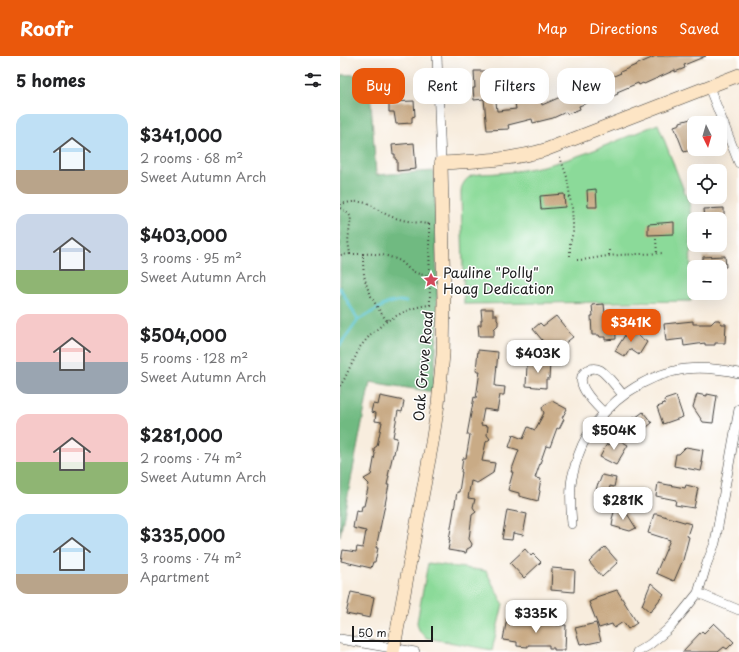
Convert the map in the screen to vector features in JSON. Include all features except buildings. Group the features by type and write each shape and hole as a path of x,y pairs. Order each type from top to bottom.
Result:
{"street":[{"name":"Oak Grove Road","path":"394,650 432,443 443,355 444,276 437,56"},
{"path":"441,163 531,155 739,75"},
{"path":"709,87 739,163"},
{"path":"604,414 586,394 583,388 582,376 585,372 596,368 601,370 623,395"},
{"path":"572,524 570,501 572,479 578,458 587,437 599,418 623,395 650,380 669,372 684,369 710,368 739,373"},
{"path":"637,652 649,645 673,624 698,593 715,543 739,409"},
{"path":"698,593 739,610"},
{"path":"340,639 394,650 415,652"}],"path":[{"path":"557,146 567,178 572,208 573,224 570,244 570,259"},
{"path":"564,196 570,198"},
{"path":"340,204 352,202 369,204 390,216 403,220 429,224 442,224"},
{"path":"340,208 351,217 348,241 350,254"},
{"path":"429,224 430,305"},
{"path":"656,239 657,254"},
{"path":"609,250 609,256"},
{"path":"340,255 372,253 399,260 410,270 418,274 444,276"},
{"path":"363,254 363,269 367,286 372,298 387,321"},
{"path":"578,260 588,260 596,257 609,256 664,254"},
{"path":"340,386 354,362 360,347 371,334 387,321 408,310 420,306 444,305"}],"green space":[{"path":"340,75 352,75 352,104 371,104 376,175 434,171 438,323 433,392 370,382 340,536"},
{"path":"658,124 687,198 687,204 689,204 690,206 690,212 687,212 687,252 690,252 691,260 687,260 687,300 691,301 464,304 461,194 462,186 466,179 477,174 515,171 543,166 572,158"},
{"path":"428,563 486,571 503,604 492,650 427,638 420,632 417,622"}],"waterway":[{"path":"340,288 358,320 340,345"},
{"path":"358,320 388,303 400,301 406,302"}],"place":[{"name":"Pauline \"Polly\" Hoag Dedication","path":"431,280"}]}
